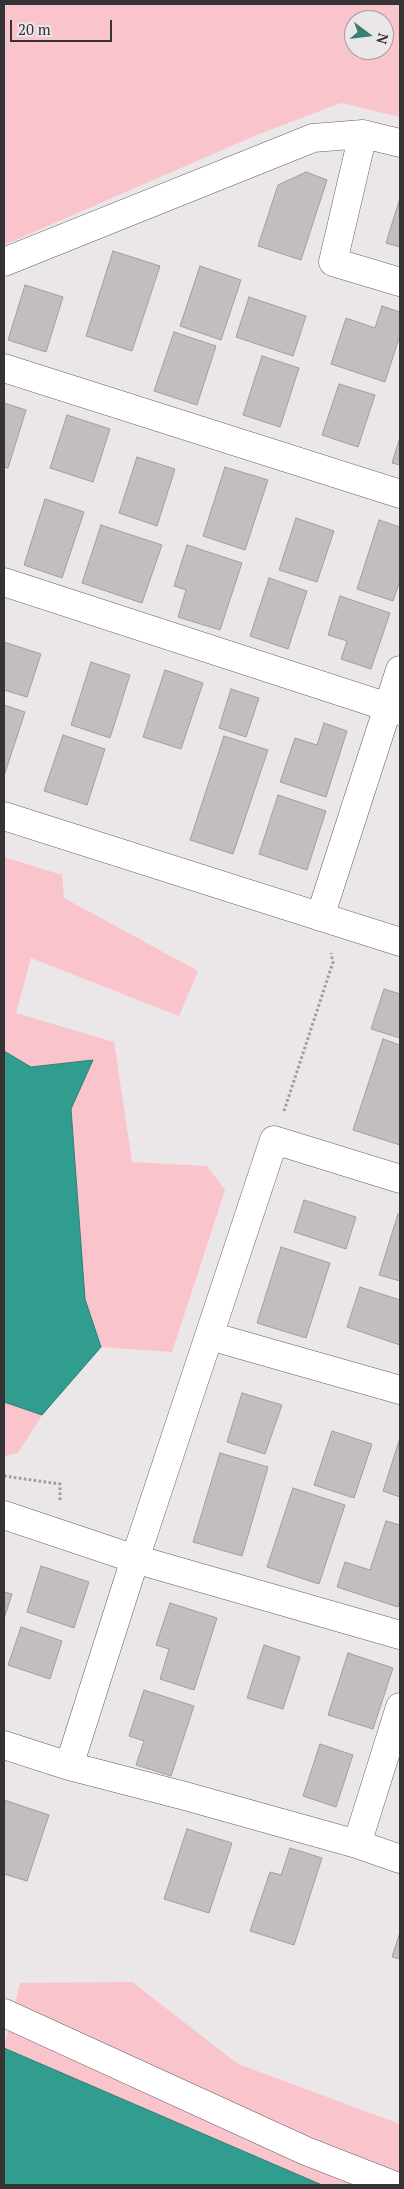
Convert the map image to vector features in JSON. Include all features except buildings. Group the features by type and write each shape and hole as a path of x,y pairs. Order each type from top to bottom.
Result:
{"street":[{"path":"363,134 333,262 400,282"},
{"path":"4,262 312,138 363,134 400,143"},
{"path":"4,368 400,494"},
{"path":"4,582 394,709"},
{"path":"320,917 394,709 400,670"},
{"path":"4,816 400,942"},
{"path":"69,1766 135,1559 274,1140 400,1178"},
{"path":"210,1336 400,1390"},
{"path":"4,1515 135,1559 400,1635"},
{"path":"357,1844 400,1707"},
{"path":"4,1745 69,1766 357,1844 400,1859"},
{"path":"4,2013 306,2151 393,2185"}],"path":[{"path":"274,1140 334,962 320,917"}],"shaded area":[{"path":"4,4 400,4 400,117 341,103 259,134 4,245"},
{"path":"4,857 62,875 64,898 198,971 179,1016 31,958 16,1013 114,1042 132,1162 207,1166 225,1190 172,1352 101,1347 85,1299 71,1108 93,1060 31,1067 4,1051"},
{"path":"4,1051 31,1067 93,1060 71,1109 85,1299 101,1347 42,1415 4,1402"},
{"path":"4,1402 42,1415 18,1453 4,1456"},
{"path":"132,1982 238,2064 400,2124 400,2185 322,2185 4,2048 20,1983"},
{"path":"4,2048 322,2185 4,2185"}]}
